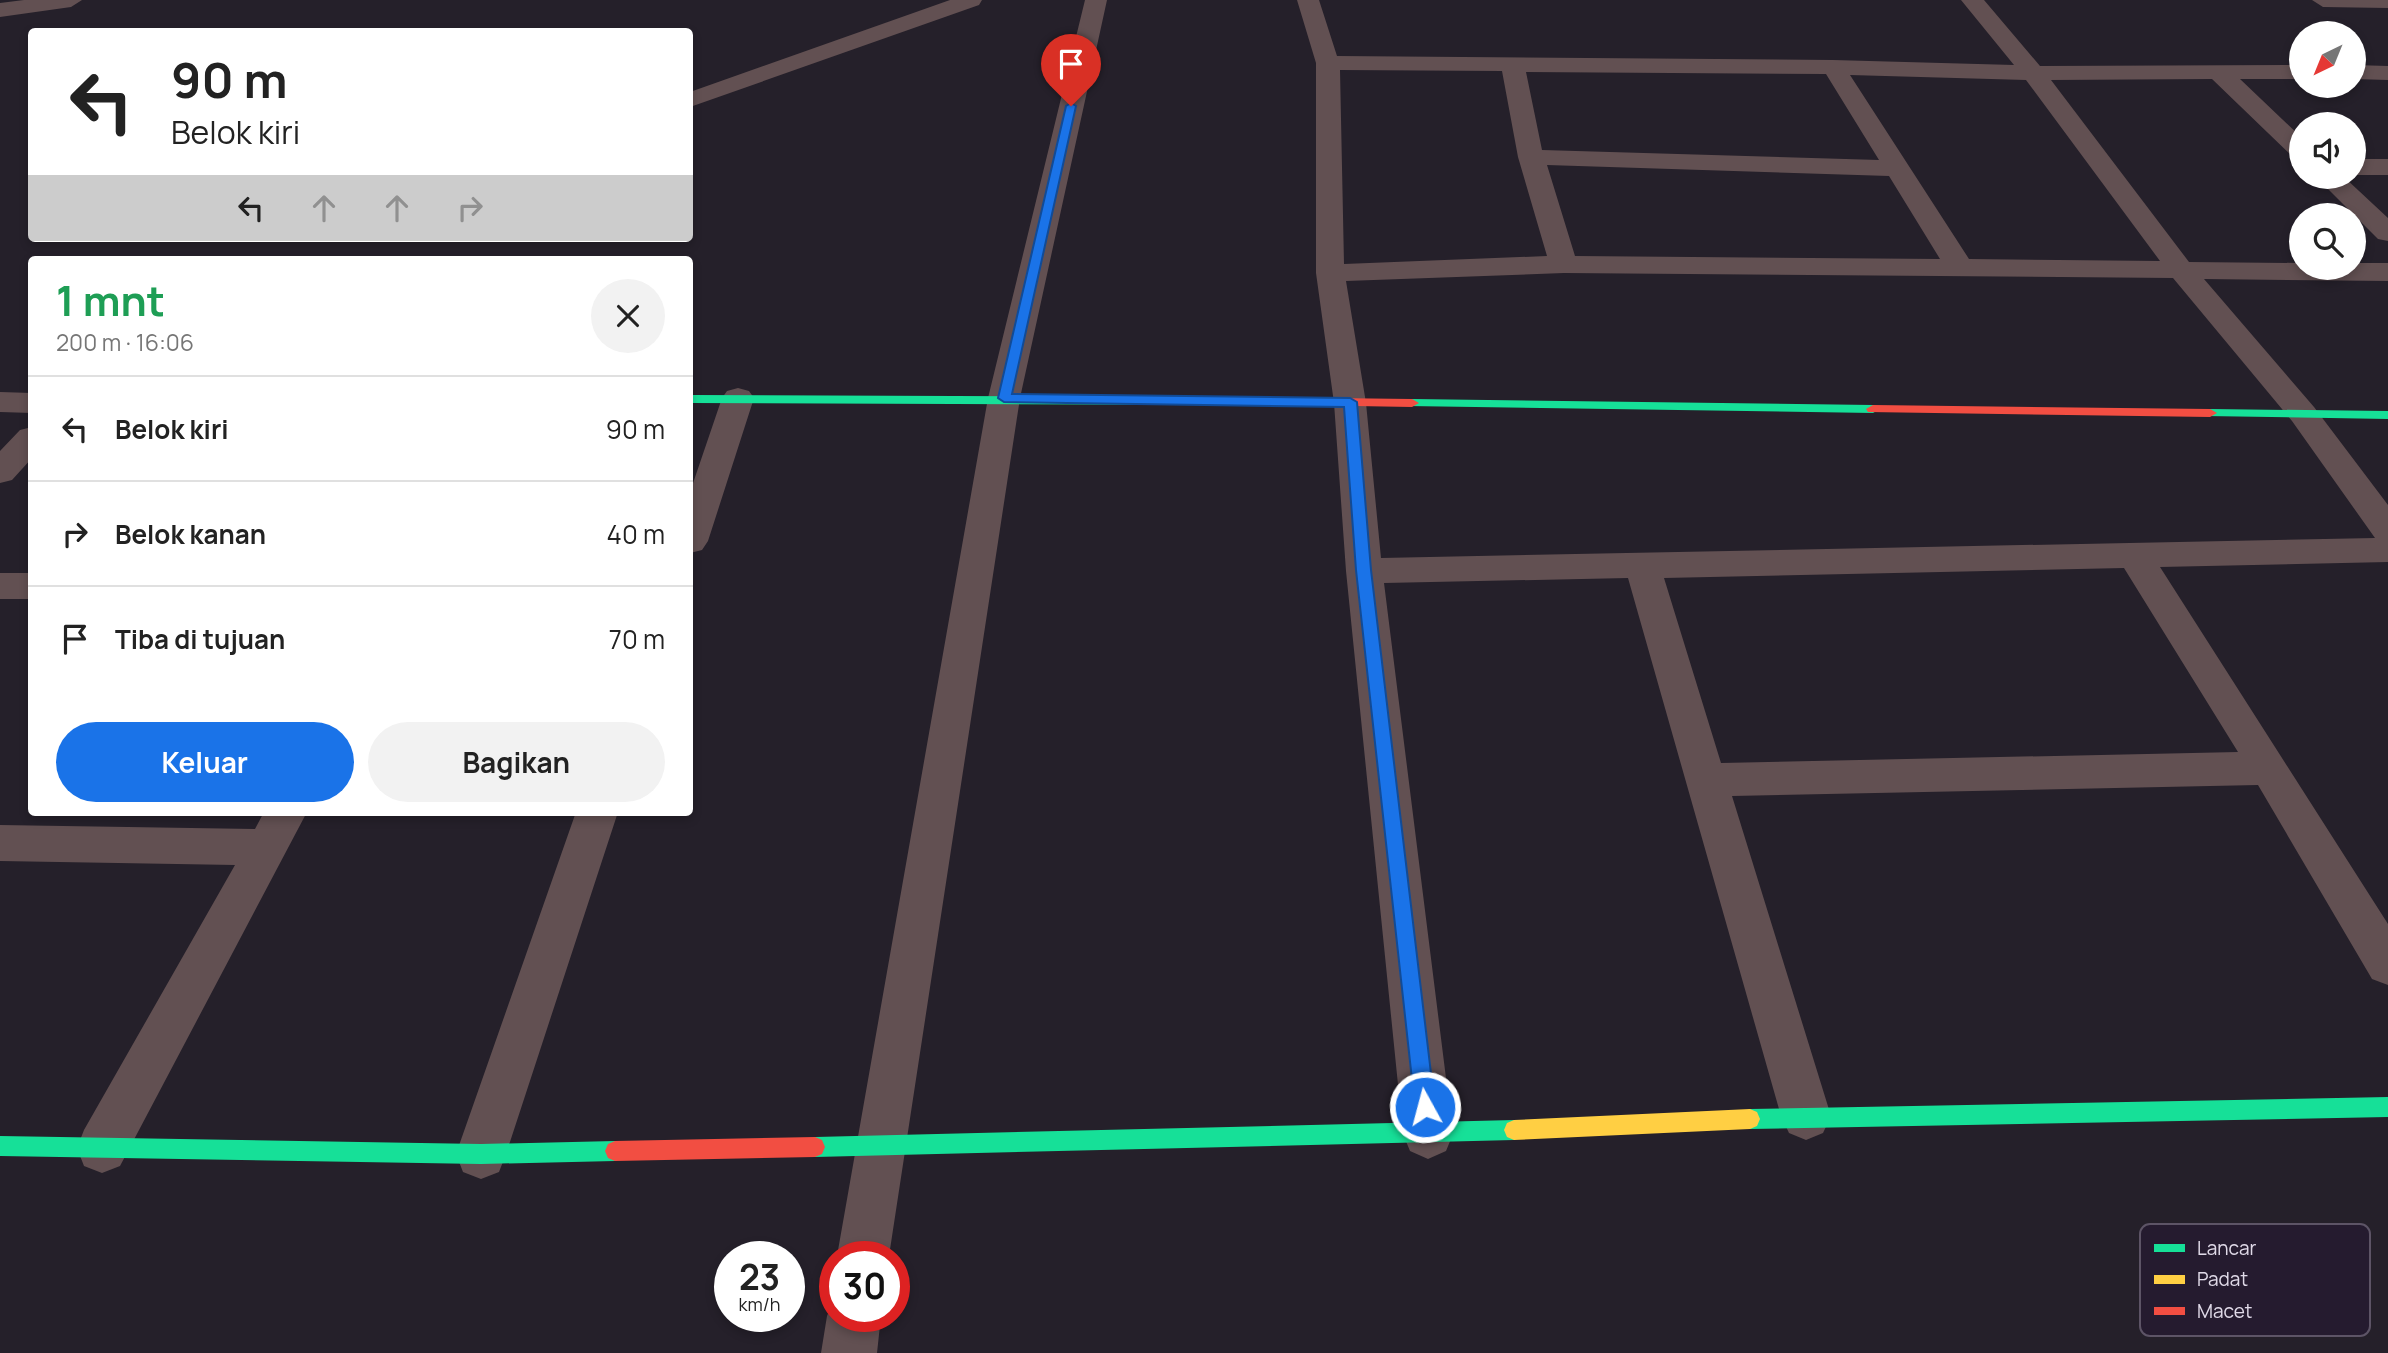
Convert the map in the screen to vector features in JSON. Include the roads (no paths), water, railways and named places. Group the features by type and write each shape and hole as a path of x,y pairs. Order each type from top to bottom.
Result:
{"street":[{"path":"0,10 71,0"},
{"path":"693,99 971,0"},
{"path":"865,1241 1004,398 1096,0"},
{"path":"1308,0 1328,63 1331,273 1350,402 1364,570 1428,1134"},
{"path":"1972,0 2033,74 2182,271 2303,414 2388,530"},
{"path":"2323,0 2388,1"},
{"path":"1328,63 1833,68 2033,74 2289,72"},
{"path":"1513,65 1531,157 1564,264"},
{"path":"1833,68 1960,268"},
{"path":"2217,71 2289,140"},
{"path":"2366,72 2388,73"},
{"path":"1531,157 1896,168"},
{"path":"2366,167 2388,167"},
{"path":"2342,189 2388,233"},
{"path":"1331,273 1564,264 2388,272"},
{"path":"693,532 738,398"},
{"path":"693,399 1004,398 2388,415"},
{"path":"0,402 28,403"},
{"path":"0,472 28,441"},
{"path":"1364,570 2388,550"},
{"path":"2134,555 2269,768 2388,964"},
{"path":"1642,565 1806,1116"},
{"path":"0,586 28,586"},
{"path":"1706,780 2269,768"},
{"path":"481,1154 596,816"},
{"path":"102,1148 276,829"},
{"path":"0,843 276,829"},
{"path":"0,1146 481,1154 1428,1134 1806,1116 2388,1107"},
{"path":"849,1353 852,1332"}]}
